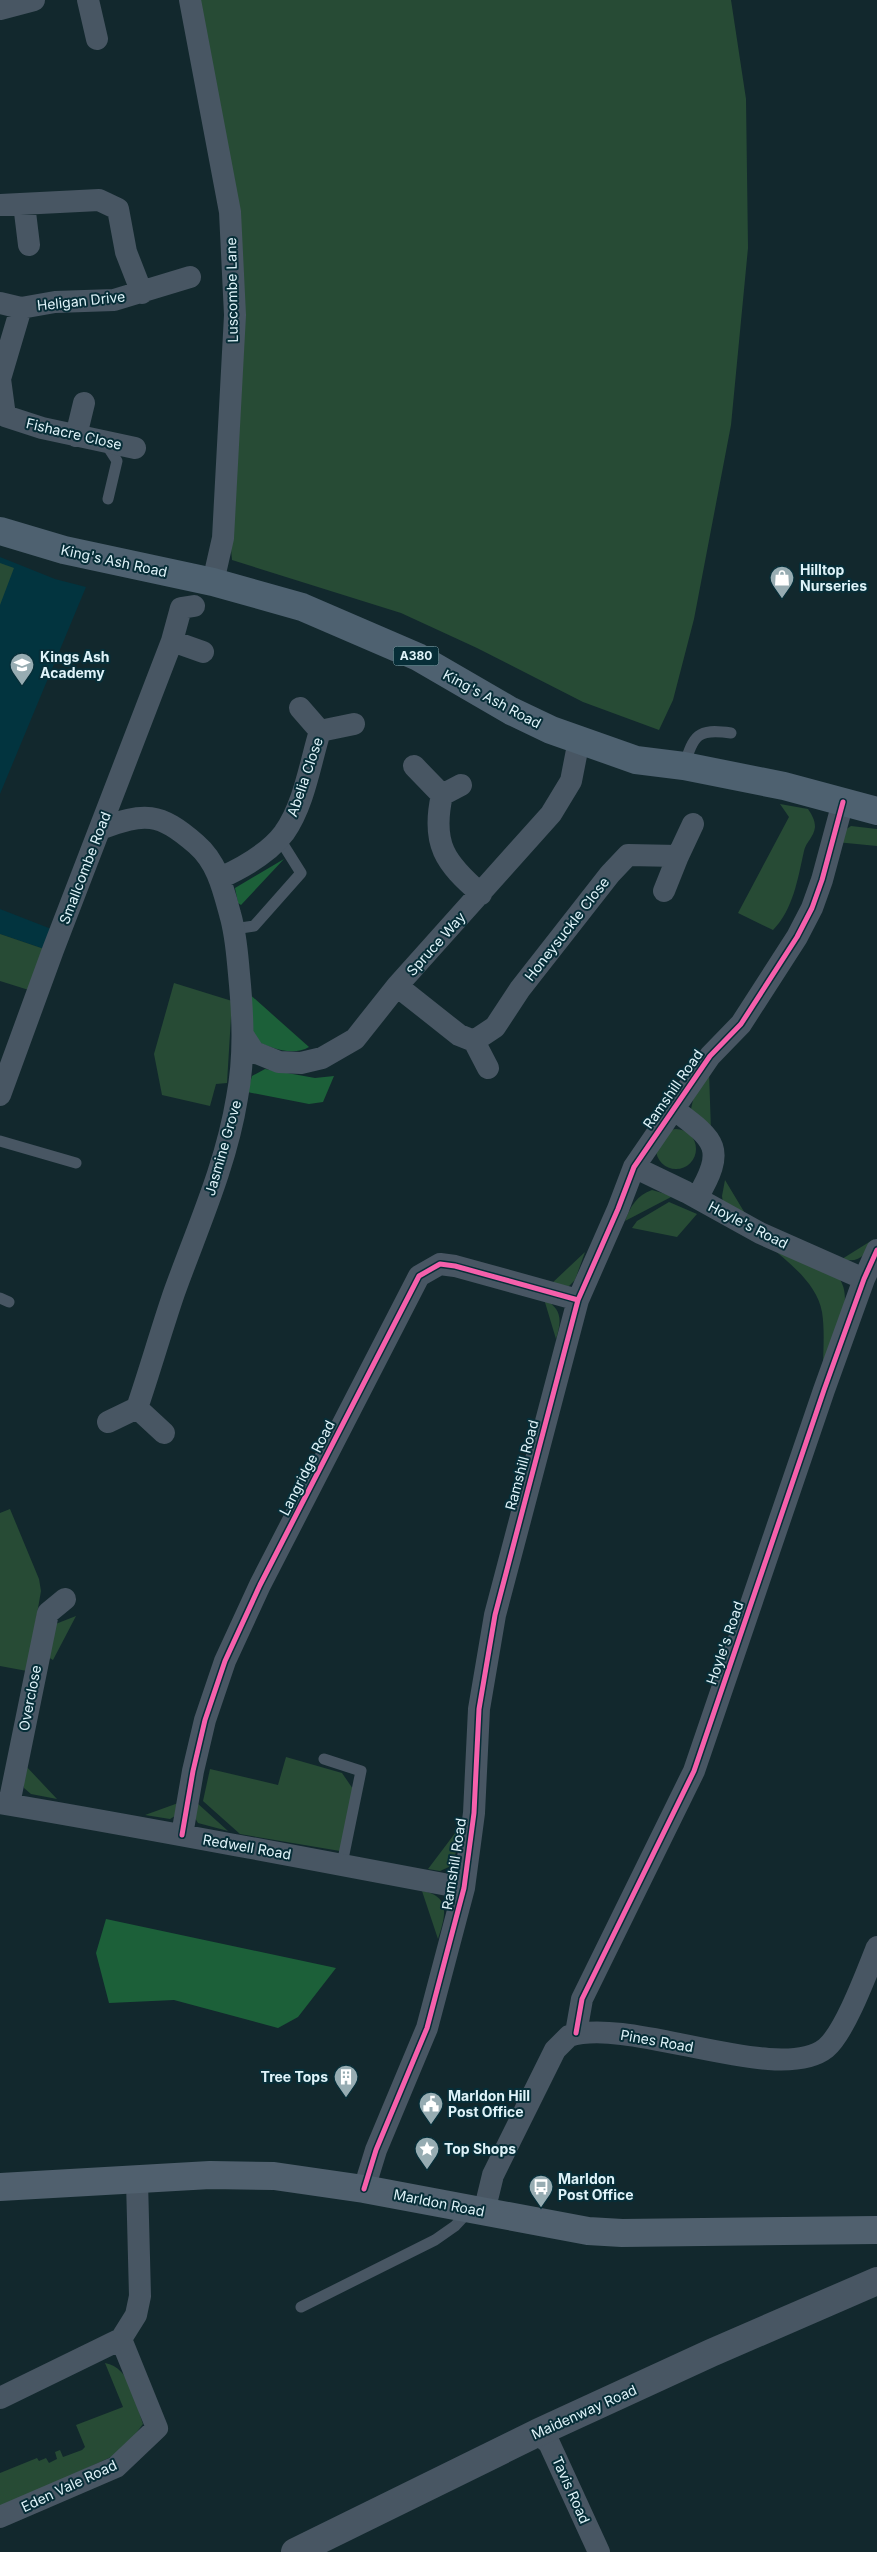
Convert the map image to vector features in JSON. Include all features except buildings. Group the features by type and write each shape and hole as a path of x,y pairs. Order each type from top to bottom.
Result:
{"highway":[{"name":"King's Ash Road","path":"0,531 91,557 213,582 302,606 418,657 511,711 579,740 636,760 684,766 784,786 877,811"}],"main road":[{"name":"Marldon Road","path":"0,2187 210,2176 268,2176 364,2188 588,2231 622,2233 877,2230"}],"street":[{"path":"0,9 34,0"},
{"path":"88,0 97,39"},
{"name":"Luscombe Lane","path":"190,0 230,212 235,315 223,538 213,582"},
{"path":"0,205 99,200 118,210 126,252 142,293"},
{"path":"24,204 29,245"},
{"name":"Heligan Drive","path":"10,305 114,300 190,277"},
{"name":"Fishacre Close","path":"10,305 0,379 2,408 5,416 76,436 135,448"},
{"path":"76,436 84,403"},
{"name":"Smallcombe Road","path":"0,1095 172,641 181,608 194,606"},
{"path":"172,641 203,652"},
{"name":"Abelia Close","path":"300,708 320,731"},
{"name":"Abelia Close","path":"320,731 354,724"},
{"name":"Abelia Close","path":"220,878 240,868 279,838 297,809 320,731"},
{"name":"Spruce Way","path":"243,1035 254,1052 280,1062 301,1063 322,1058 355,1040 397,986 551,814 571,781 579,740"},
{"path":"414,766 452,790 438,814 439,835 445,858 462,878 481,894"},
{"name":"Ramshill Road","path":"364,2188 376,2150 427,2028 464,1888 474,1813 479,1709 495,1615 578,1300 618,1209 634,1167 672,1108 710,1056 740,1024 797,937 812,908 822,880 843,802"},
{"name":"Jasmine Grove","path":"100,828 126,818 148,816 175,826 204,850 220,878 234,929 241,988 243,1035 238,1097 222,1163 173,1296 138,1408"},
{"path":"664,891 693,824"},
{"name":"Honeysuckle Close","path":"474,1041 495,1027 520,989 610,874 628,855 678,856"},
{"path":"397,986 459,1035 474,1041 488,1068"},
{"name":"Ramshill Road","path":"672,1108 705,1133 712,1142 714,1153 711,1176 697,1198"},
{"name":"Hoyle's Road","path":"634,1167 697,1198 760,1233 864,1279"},
{"name":"Hoyle's Road","path":"576,2033 582,1999 694,1770 787,1496 864,1279 877,1250"},
{"name":"Langridge Road","path":"182,1835 193,1771 205,1720 225,1661 260,1585 419,1276 440,1264 455,1266 578,1300"},
{"path":"108,1422 138,1408 164,1434"},
{"name":"Overclose","path":"4,1804 48,1613 64,1599"},
{"name":"Redwell Road","path":"4,1804 182,1835 252,1850 342,1864 464,1888"},
{"name":"Pines Road","path":"576,2033 606,2032 730,2053 790,2060 806,2058 826,2048 838,2034 877,1947"},
{"path":"477,2210 492,2175 555,2050 569,2036 576,2033"},
{"path":"0,2398 121,2339 136,2315 140,2296 137,2181"},
{"name":"Maidenway Road","path":"295,2552 537,2433 711,2353 877,2281"},
{"name":"Eden Vale Road","path":"0,2517 116,2468 164,2428 121,2339"},
{"name":"Tavis Road","path":"537,2433 549,2443 598,2552"}],"lane":[{"path":"104,442 118,461 108,500"},
{"path":"684,766 692,741 700,733 714,730 731,733"},
{"path":"234,929 254,926 301,873 279,838"},
{"path":"0,1141 76,1163"},
{"path":"324,1760 361,1771 342,1864"},
{"path":"301,2307 435,2240 477,2210"}],"shaded area":[{"name":"Kings Ash Academy","path":"0,557 55,579 86,587 0,794"},
{"path":"0,909 54,930 47,950 0,934"}],"green space":[{"path":"199,0 731,0 746,99 748,248 731,425 694,619 673,700 659,730 583,702 477,648 401,613 232,560 230,539 244,314"},
{"path":"0,563 14,568 0,605"},
{"path":"780,804 808,809 815,827 805,848 790,903 780,922 773,930 738,913 789,817"},
{"path":"851,826 877,829 877,846 836,842 842,832"},
{"path":"284,859 241,905 238,903 235,888"},
{"path":"0,934 47,950 32,991 0,981"},
{"path":"174,983 232,1001 227,1083 216,1084 210,1106 162,1095 154,1054"},
{"path":"246,991 309,1047 302,1050 287,1051 272,1048 252,1039"},
{"path":"265,1069 315,1078 334,1076 323,1102 309,1104 247,1092 252,1076"},
{"path":"709,1072 711,1131 691,1109 693,1100"},
{"path":"676,1129 690,1135 696,1149 690,1163 676,1169 662,1163 656,1149 662,1135"},
{"path":"725,1180 746,1215 723,1203 722,1196"},
{"path":"652,1190 673,1196 625,1221 635,1202 642,1195"},
{"path":"669,1202 697,1214 677,1237 632,1228 637,1221"},
{"path":"874,1239 865,1253 858,1259 842,1259"},
{"path":"767,1244 839,1278 844,1288 844,1311 841,1324 823,1371 823,1327 819,1301 801,1274"},
{"path":"585,1252 575,1280 569,1286 550,1285"},
{"path":"544,1299 554,1307 559,1316 560,1321 556,1339"},
{"path":"10,1509 39,1579 41,1591 27,1671 0,1666 0,1513"},
{"path":"76,1616 53,1660 48,1657 53,1625"},
{"path":"286,1757 342,1773 353,1789 340,1851 240,1834 203,1801 210,1769 278,1785"},
{"path":"24,1764 57,1799 31,1794 24,1788"},
{"path":"181,1802 175,1816 170,1819 145,1815"},
{"path":"196,1802 228,1831 198,1823 195,1818"},
{"path":"462,1824 460,1841 451,1866 440,1871 428,1869"},
{"path":"422,1891 438,1898 444,1909 443,1923 438,1939"},
{"path":"106,1919 336,1968 298,2017 278,2028 174,2000 109,2003 96,1953"},
{"path":"105,2363 121,2371 126,2378 131,2387 143,2424 122,2452 0,2508 0,2473 37,2458 39,2461 46,2458 49,2463 57,2459 55,2452 60,2450 63,2457 82,2450 85,2447 76,2425 123,2407"}],"cycle path":[{"path":"364,2189 376,2150 427,2028 464,1888 474,1813 479,1709 495,1615 578,1300 618,1209 634,1167 710,1056 741,1024 797,937 812,908 822,880 843,802"},
{"path":"576,2033 582,1999 694,1771 824,1390 864,1279 877,1250"},
{"path":"182,1835 193,1771 205,1720 225,1661 260,1585 419,1276 440,1264 455,1266 578,1300"}],"place":[{"name":"Hilltop Nurseries","path":"782,599"},
{"name":"Kings Ash Academy","path":"22,686"},
{"name":"Tree Tops","path":"346,2098"},
{"name":"Marldon Hill Post Office","path":"431,2125"},
{"name":"Top Shops","path":"427,2170"},
{"name":"Marldon Post Office","path":"541,2208"}]}
